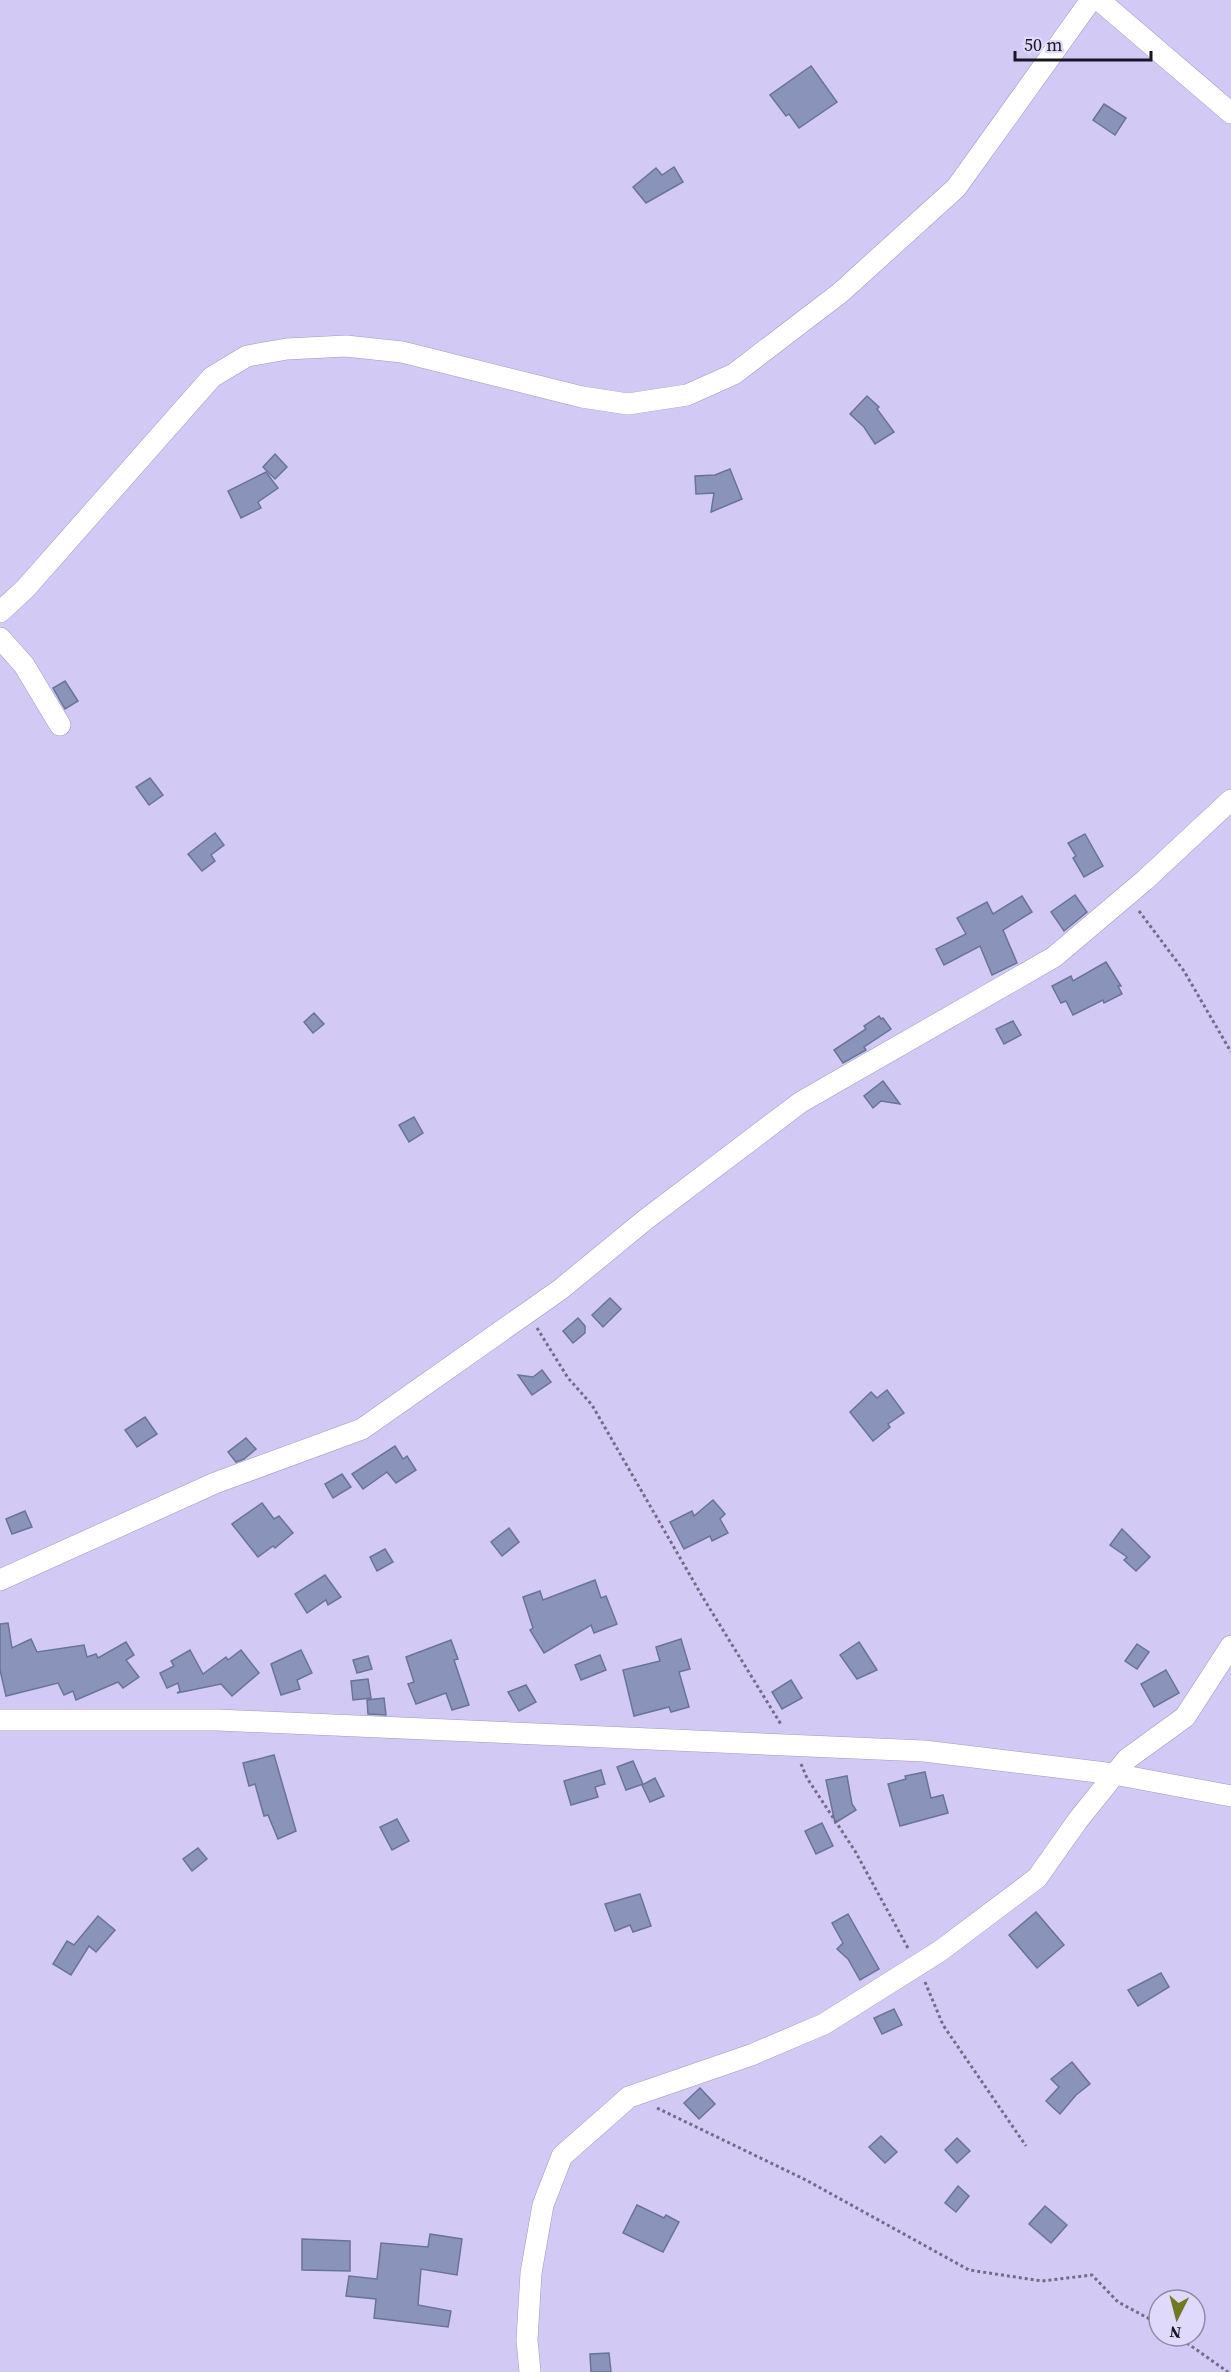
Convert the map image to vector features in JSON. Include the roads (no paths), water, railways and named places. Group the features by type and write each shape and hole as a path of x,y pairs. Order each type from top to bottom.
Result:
{"street":[{"path":"0,612 25,589 212,376 247,356 287,349 346,346 402,352 582,398 628,404 687,395 734,374 840,293 956,188 1091,0"},
{"path":"1099,0 1231,113"},
{"path":"0,638 24,665 60,725"},
{"path":"0,1580 215,1483 362,1429 561,1289 645,1220 801,1102 1054,957 1127,895 1231,800"},
{"path":"530,2372 527,2340 531,2273 543,2205 562,2156 629,2097 751,2055 824,2024 940,1951 1036,1878 1127,1759 1185,1717 1231,1646"},
{"path":"0,1720 218,1720 924,1751 1114,1774 1231,1796"}]}
